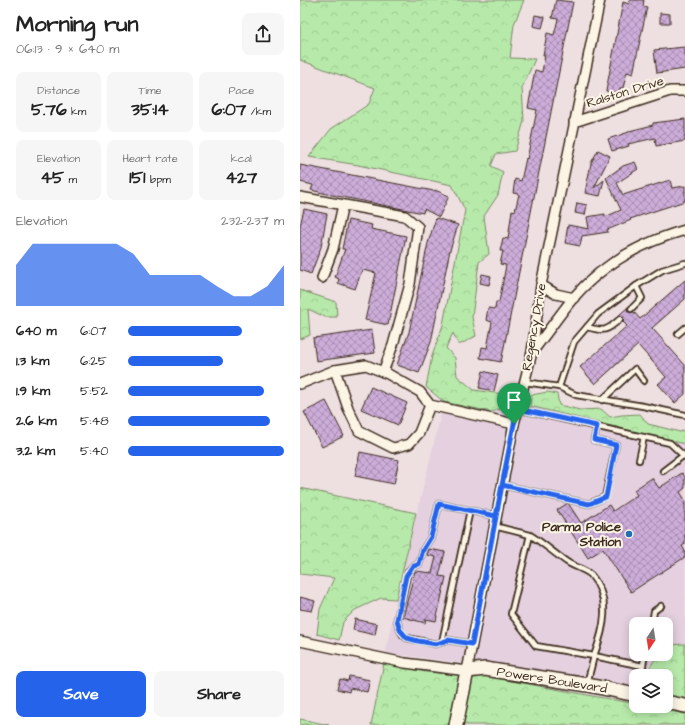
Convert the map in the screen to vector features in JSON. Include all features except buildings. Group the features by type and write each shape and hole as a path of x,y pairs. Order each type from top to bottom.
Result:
{"street":[{"name":"Regency Drive","path":"456,725 514,424 532,352 541,285 600,0"},
{"name":"Ralston Drive","path":"574,122 670,91 685,90"},
{"path":"300,197 405,216 418,227 410,284 393,345 383,372"},
{"path":"322,278 333,249 342,205"},
{"path":"532,352 574,298 604,270 626,255 655,241 685,230"},
{"path":"541,285 556,294 574,298"},
{"path":"300,384 335,370 366,365 383,372 420,392 430,405 514,424"},
{"path":"335,370 348,408 359,431 393,448 409,444 419,432 430,405"},
{"path":"300,641 405,663 467,671"},
{"name":"Powers Boulevard","path":"467,671 485,669 586,685 629,694"},
{"path":"673,703 685,706"}],"lane":[{"path":"560,387 574,342 598,314 636,286 662,270 685,263"},
{"path":"631,309 642,298 636,286"},
{"path":"587,327 600,331 610,328 620,319"},
{"path":"678,334 685,328"},
{"path":"602,400 635,369 644,381"},
{"path":"525,382 560,387 576,395 643,406 685,415"},
{"path":"518,409 670,443 684,456 663,471"},
{"path":"502,485 589,504 606,497 616,445 594,440 597,426"},
{"path":"639,460 644,437"},
{"path":"472,644 448,640 436,644 407,638 400,630 397,620 408,572 412,567 419,564 423,550 431,537 439,504 496,516"},
{"path":"442,642 470,510"},
{"path":"494,526 530,534 546,544 566,562 590,574 601,592 605,623 586,685"},
{"path":"530,534 511,614 536,646 643,666"},
{"path":"653,617 654,611 661,606"},
{"path":"642,669 644,661"}],"shaded area":[{"path":"444,402 492,412 508,406 530,406 685,444 685,644 673,645 673,617 629,617 629,661 654,661 649,669 629,669 629,690 574,678 386,653 396,599"}],"green space":[{"path":"300,0 524,0 514,24 510,58 535,59 522,88 524,121 515,151 496,154 491,166 503,172 498,195 484,216 489,254 479,262 472,317 476,336 459,345 453,333 446,348 455,358 457,376 474,390 509,395 508,406 492,412 444,402 426,387 432,356 443,325 465,210 452,185 358,165 309,157 331,129 369,104 375,88 300,60"},
{"path":"300,290 336,302 337,317 325,317 308,309 310,335 300,339"},
{"path":"548,392 557,394 559,405 580,410 601,409 610,417 640,414 648,424 680,432 685,430 685,444 530,406 531,395"},
{"path":"300,488 416,513 396,599 381,598 355,610 343,622 339,640 317,634 320,609 334,578 300,574"},
{"path":"685,644 685,702 673,699 673,669 649,669 654,661 673,661 673,645"},
{"path":"384,663 426,672 490,677 629,703 629,713 673,713 673,712 685,714 685,725 371,725"},
{"path":"300,719 329,725 300,725"}],"place":[{"name":"Parma Police Station","path":"629,534"}],"route":[{"path":"514,424 502,485 496,516 439,504 431,537 423,550 419,564 412,567 406,576 397,625 403,635 407,638 436,644 448,640 472,644 502,485 589,504 606,497 616,445 594,440 597,426 518,409 514,424"}]}
